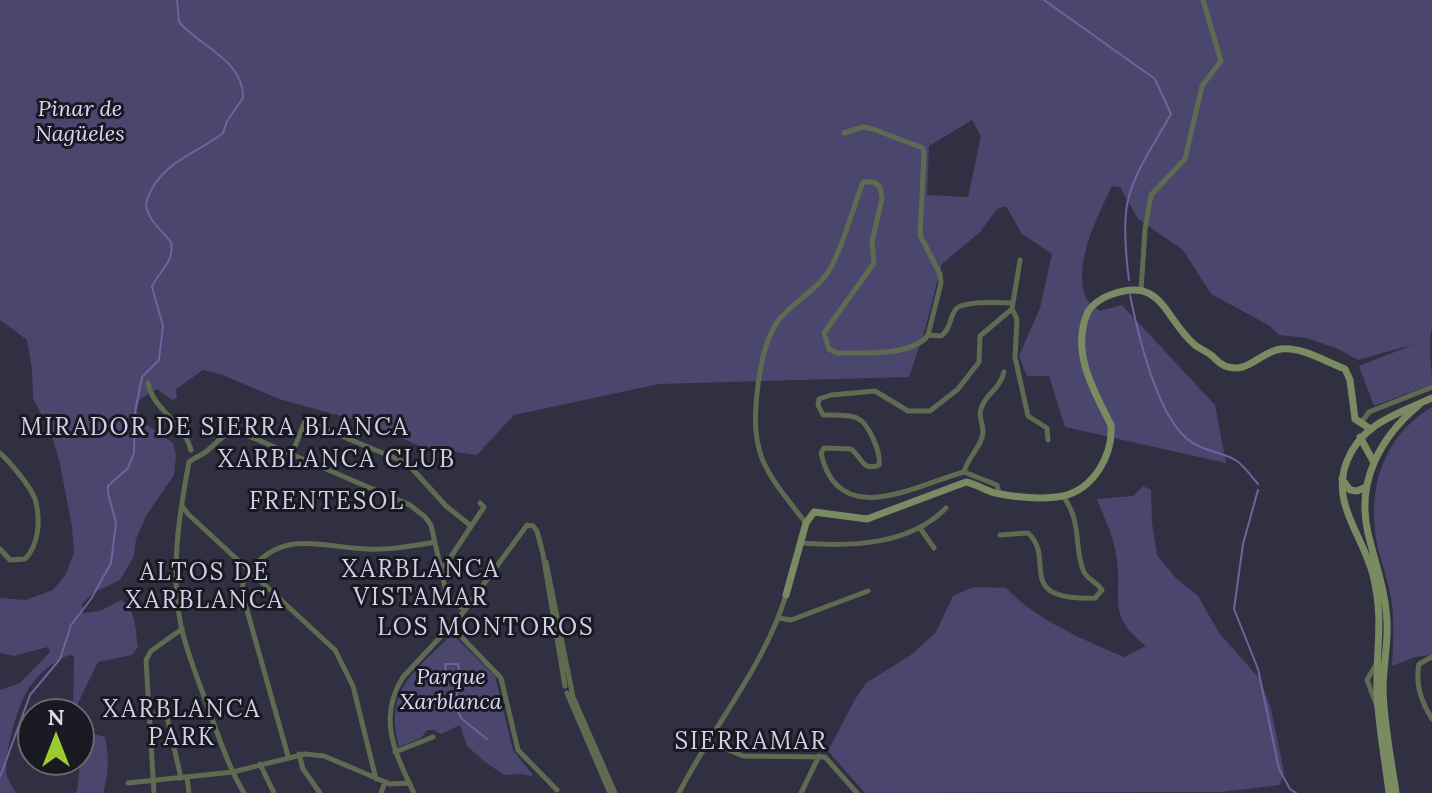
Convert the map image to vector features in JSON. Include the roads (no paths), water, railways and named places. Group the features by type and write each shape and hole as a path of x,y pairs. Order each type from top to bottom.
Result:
{"street":[{"path":"1141,290 1151,195 1185,159 1202,86 1221,61 1203,0"},
{"path":"806,523 783,496 762,461 755,439 754,412 761,358 778,321 830,270 863,182 874,182 880,187 882,198 872,242 874,263 824,333 829,349 837,353 850,353 912,349 928,335 941,283 940,274 920,235 923,148 863,127 844,133"},
{"path":"1020,260 1012,306 1017,319 1015,357 1028,416 1047,428 1048,440"},
{"path":"679,793 707,741 766,648 779,618 806,523 814,512 867,519 966,482 999,493 1028,497 1063,496 1084,487 1103,465 1112,435 1111,425 1085,370 1082,352 1087,313 1093,305 1112,294 1141,290 1160,300 1197,347 1225,366 1246,367 1281,349 1308,353 1345,369 1350,380 1355,419 1369,428"},
{"path":"928,335 941,336 948,331 956,310 963,304 1012,306"},
{"path":"999,493 997,485 964,472 914,490 881,497 850,494 837,484 824,463 821,453 824,448 851,449 863,465 869,467 879,465 880,458 864,423 856,417 823,415 818,405 819,399 831,395 875,391 908,411 930,411 958,389 979,362 980,336 1012,306"},
{"path":"964,472 983,430 979,418 984,402 1000,383 1004,372"},
{"path":"148,383 153,398 182,427 191,450"},
{"path":"1373,461 1360,437 1361,423 1369,412 1432,387"},
{"path":"1395,792 1377,706 1381,626 1379,602 1368,556 1343,504 1342,479 1352,450 1369,428 1428,400"},
{"path":"1395,792 1383,692 1386,607 1364,507 1373,461 1396,426 1428,400"},
{"path":"292,454 305,421 407,463 446,506 471,526"},
{"path":"244,793 233,772 182,629 177,575 179,520 189,462 228,433 242,433 418,510 431,525 448,597 465,610"},
{"path":"1352,450 1364,448"},
{"path":"0,453 35,498 38,541 25,559 10,560 0,549"},
{"path":"1342,479 1350,490 1366,487"},
{"path":"1000,535 1030,534 1036,543 1041,581 1047,588 1072,599 1095,598 1102,590 1100,585 1086,576 1082,567 1072,508 1063,496"},
{"path":"440,568 446,564 484,507 480,503"},
{"path":"182,506 329,644 344,664 353,686 376,779"},
{"path":"802,543 870,543 920,528 934,521 946,508"},
{"path":"179,520 188,514"},
{"path":"414,793 395,752 389,727 394,694 409,670 482,588 522,528 530,525 537,531 543,554 568,689 612,793"},
{"path":"920,528 934,548"},
{"path":"288,756 243,596 243,580 258,561 281,545 296,542 364,549 400,549 435,542"},
{"path":"779,618 791,620 868,591"},
{"path":"451,626 501,678 518,750 557,790"},
{"path":"154,793 147,656 182,629"},
{"path":"1432,657 1419,664 1416,679 1424,706 1432,719"},
{"path":"149,714 165,714 167,717 189,793"},
{"path":"395,752 433,737"},
{"path":"707,741 743,756 825,757 857,793"},
{"path":"299,754 303,769 320,793"},
{"path":"128,783 233,772 299,754 324,756 398,786 409,783"},
{"path":"801,793 819,756"},
{"path":"260,764 274,793"},
{"path":"381,793 385,782"}],"waterway":[{"path":"0,777 30,695 60,659 71,625 91,599 111,563 116,523 108,486 128,468 134,453 135,412 142,377 159,360 163,326 152,287 169,261 172,249 171,242 149,215 147,198 168,169 223,133 227,121 243,98 241,85 229,64 179,22 177,0"},
{"path":"1044,0 1155,79 1171,114 1145,158 1130,193 1125,233 1129,280"},
{"path":"1130,295 1148,368 1172,421 1196,445 1237,461 1258,484"},
{"path":"1258,490 1243,544 1234,609 1258,669 1279,769 1290,789 1296,793"},
{"path":"454,678 446,677 445,664 458,664 460,674 454,678 455,706 462,719 487,739"}],"district":[{"name":"MIRADOR DE SIERRA BLANCA","path":"215,426"},
{"name":"XARBLANCA CLUB","path":"337,458"},
{"name":"FRENTESOL","path":"327,500"},
{"name":"XARBLANCA VISTAMAR","path":"421,582"},
{"name":"ALTOS DE XARBLANCA","path":"205,585"},
{"name":"LOS MONTOROS","path":"486,626"},
{"name":"XARBLANCA PARK","path":"182,722"},
{"name":"SIERRAMAR","path":"751,740"}],"park label":[{"name":"Pinar de Nagüeles","path":"80,120"},
{"name":"Parque Xarblanca","path":"451,688"}]}
